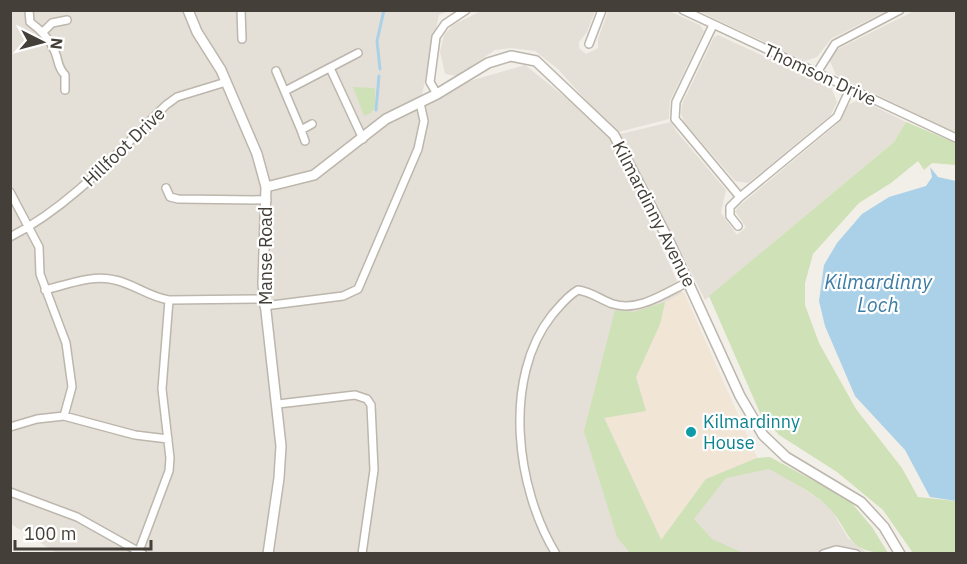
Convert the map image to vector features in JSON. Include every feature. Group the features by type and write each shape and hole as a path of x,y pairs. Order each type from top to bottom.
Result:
{"street":[{"path":"29,10 30,22 43,32 55,53 59,69 65,75 65,90"},
{"name":"Manse Road","path":"188,10 226,82 258,154 266,187 262,268 264,302 278,404 281,458 268,554"},
{"path":"241,10 242,39"},
{"path":"436,94 430,82 436,37 445,24 466,10"},
{"path":"589,44 602,10"},
{"name":"Thomson Drive","path":"683,10 957,138"},
{"path":"816,74 835,44 900,10"},
{"path":"43,32 52,23 67,20"},
{"path":"714,25 676,102 675,118 740,197"},
{"path":"285,91 357,53"},
{"name":"Kilmardinny Avenue","path":"266,187 314,175 386,119 420,103 488,63 502,57 520,56 536,61 614,135 688,282 740,396 763,435 786,457 861,502 885,527 900,554"},
{"path":"330,68 363,139"},
{"path":"276,71 305,141"},
{"name":"Hillfoot Drive","path":"10,237 30,227 70,199 177,97 226,82"},
{"path":"738,226 730,216 730,207 837,117 850,89"},
{"path":"45,290 109,278 156,298 168,300 264,302 343,296 358,289 418,149 424,121 420,103"},
{"path":"301,130 312,124"},
{"path":"166,188 170,197 178,199 267,200"},
{"path":"10,192 39,247 40,274 66,342 72,387 64,416"},
{"path":"556,554 538,522 525,469 521,433 523,388 533,347 544,325 563,302 578,290 621,306 633,306 688,282"},
{"path":"10,492 77,517 141,552 167,481 170,458 162,389 168,300"},
{"path":"278,404 355,395 367,399 371,405 374,470 362,554"},
{"path":"10,428 37,419 64,416 135,435 168,439"},
{"path":"823,554 836,550 856,554"}],"shaded area":[{"path":"10,11 449,11 439,15 422,95 525,65 610,133 757,458 829,506 848,538 867,553 58,554 11,524"},
{"path":"481,11 595,11 587,32 579,42 579,48 586,54 598,48 598,39 608,11 669,11 700,25 704,31 670,101 669,119 615,133 558,69 535,51 511,48 495,50 457,76 445,74 440,52 444,35 453,25"},
{"path":"698,11 886,11 831,39 817,57 805,61"},
{"path":"914,11 956,11 956,133 836,75 830,61 836,50"},
{"path":"718,35 831,87 837,102 831,115 748,183 735,181 684,122 681,113 682,104 714,37"},
{"path":"860,99 906,122 894,142 705,300 646,183 616,135 671,122 726,190 721,213 737,235 746,227 735,211 739,206 837,124 848,105"},
{"path":"684,292 757,458 706,479 662,541 604,417 646,411 636,377 660,324 665,302"}],"green space":[{"path":"353,87 375,88 375,107 371,113 364,116"},
{"path":"906,122 956,143 956,165 932,163 924,170 918,161 891,183 859,203 813,254 805,283 805,305 819,343 856,409 902,468 918,497 956,501 956,553 913,553 883,510 837,472 779,435 760,413 709,296 894,142"},
{"path":"665,302 660,324 636,377 646,411 604,418 661,540 706,479 757,458 770,457 849,500 872,527 888,553 874,552 857,545 824,503 769,469 726,478 694,519 712,539 743,553 630,553 617,537 584,431 615,310 634,312"}],"water":[{"name":"Kilmardinny Loch","path":"930,167 938,177 956,181 956,501 930,497 905,450 855,396 825,326 819,301 824,265 837,243 862,214 889,197 926,186 932,177"}],"waterway":[{"path":"380,69 377,41 384,10"},
{"path":"376,110 379,76"}],"place":[{"name":"Kilmardinny House","path":"691,432"}]}
